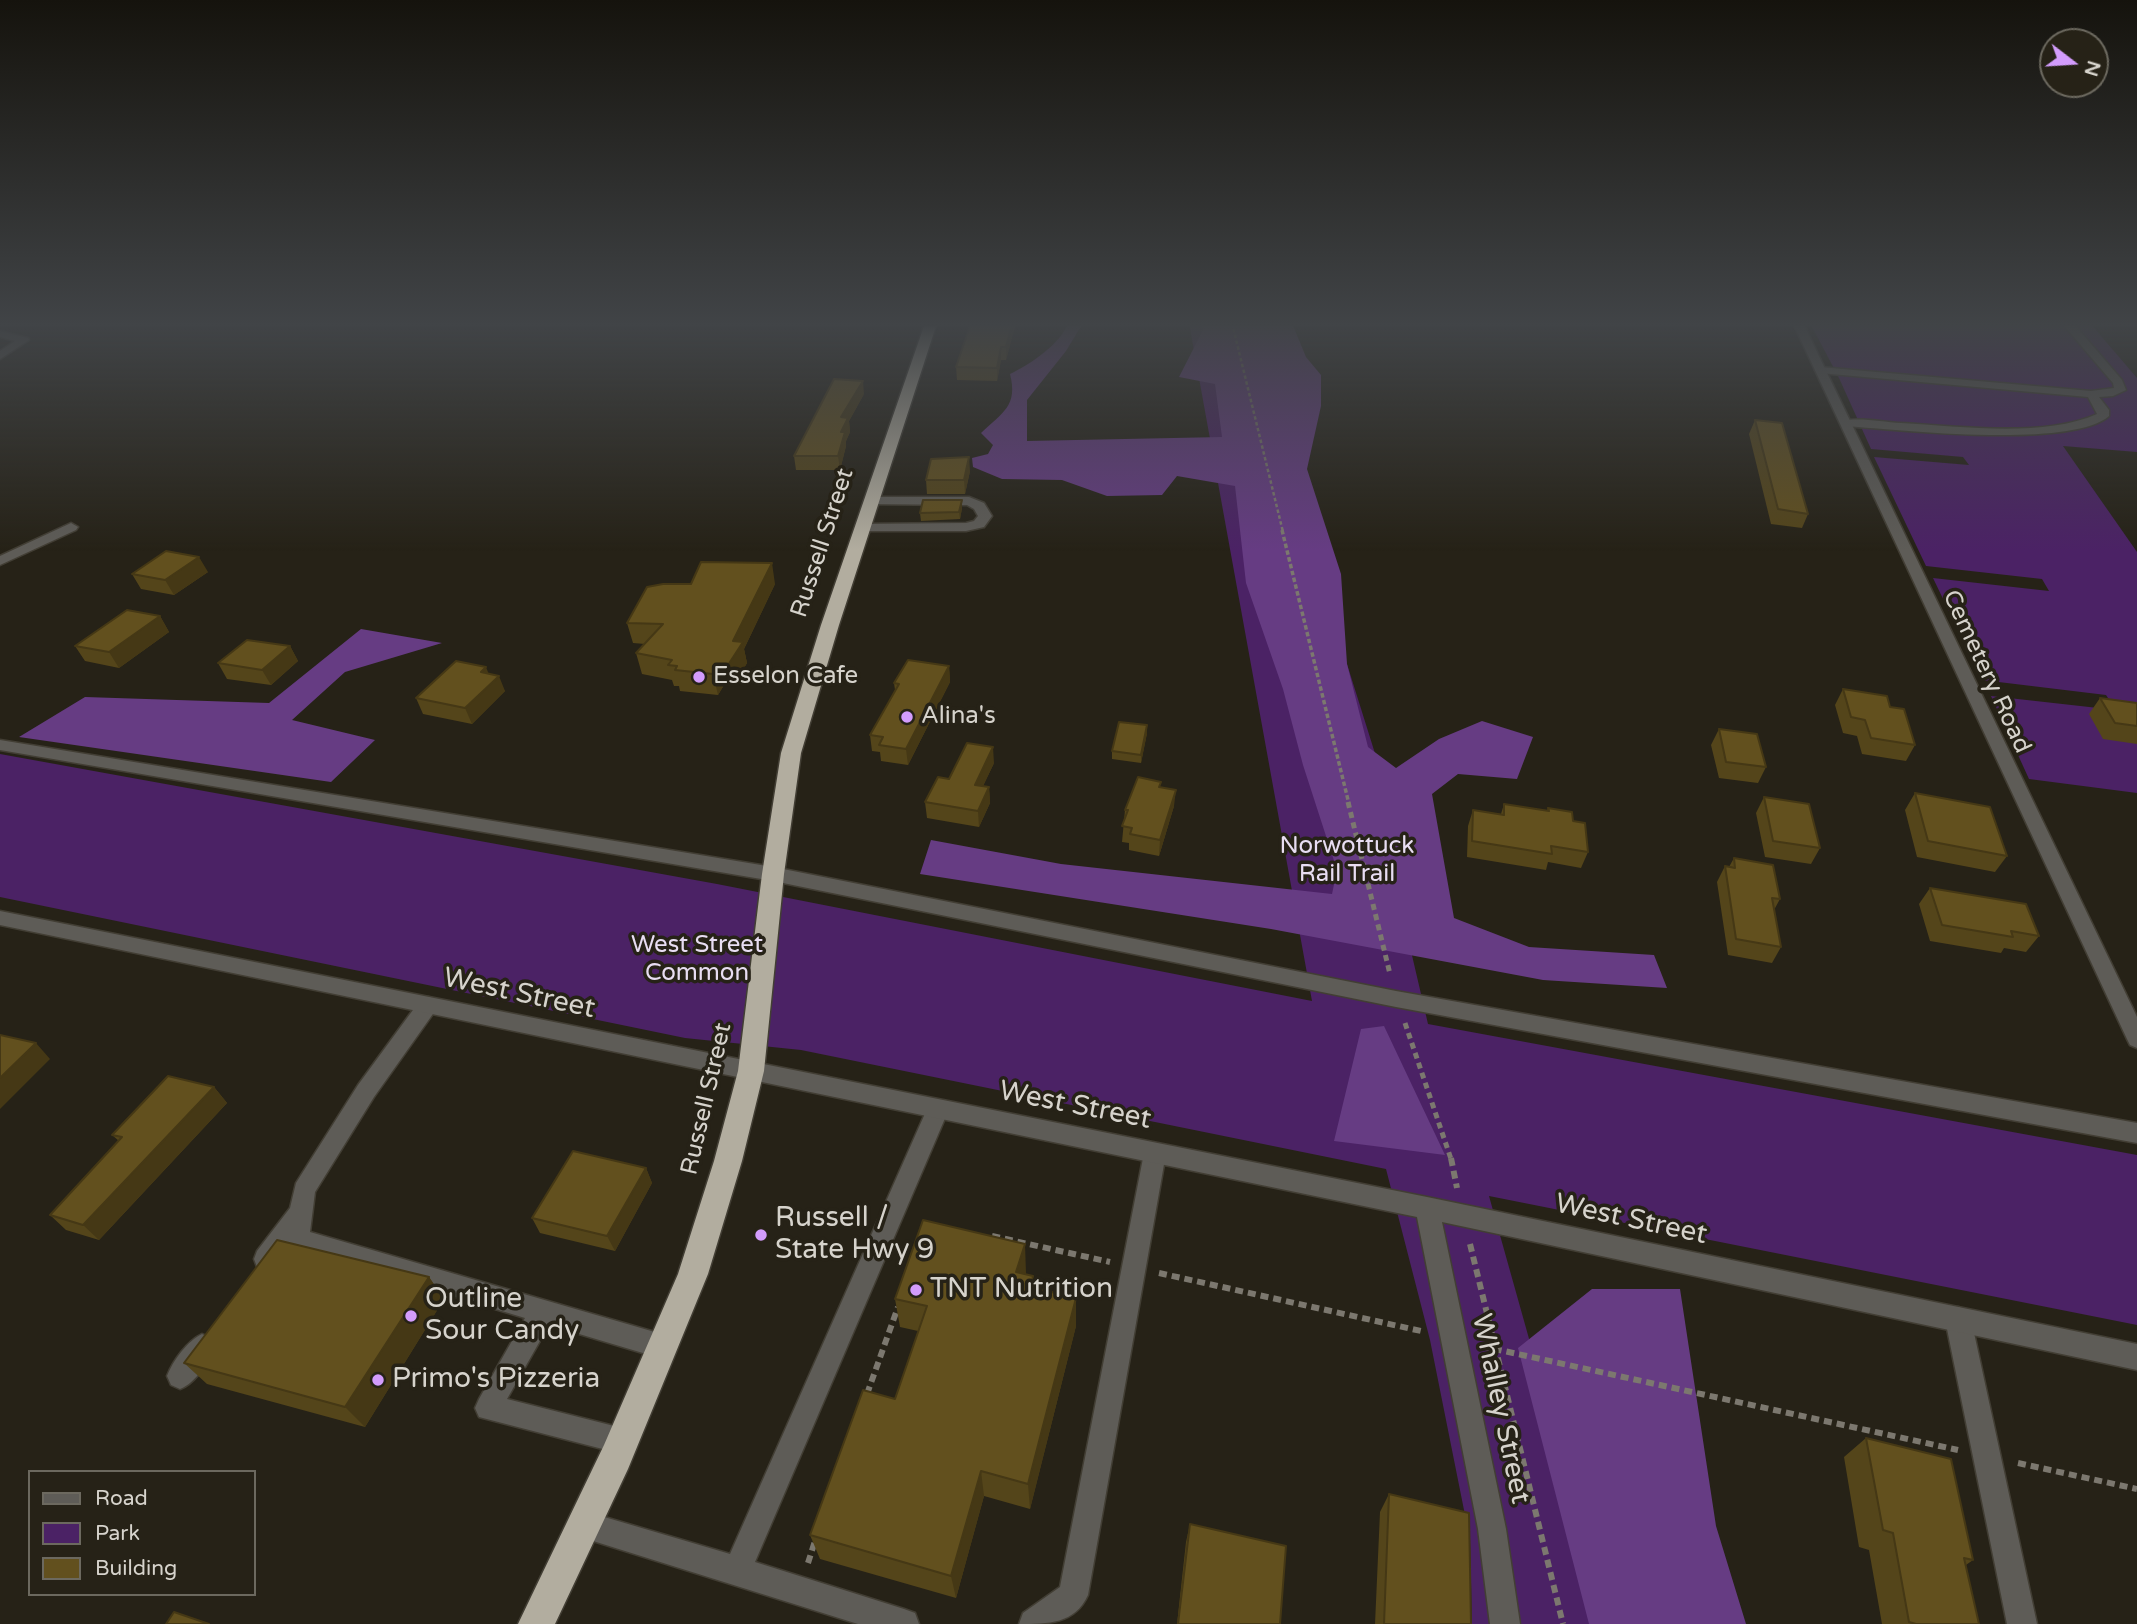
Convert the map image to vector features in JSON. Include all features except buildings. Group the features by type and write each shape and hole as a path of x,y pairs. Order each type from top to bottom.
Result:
{"highway":[{"name":"Russell Street","path":"536,1624 622,1441 693,1274 728,1161 751,1071 773,874 790,754 905,399"}],"street":[{"name":"Cemetery Road","path":"1834,399 1951,651 2137,1039"},
{"path":"1846,423 2014,429 2075,427 2088,425 2103,416 2103,411 2094,399"},
{"path":"862,528 965,527 979,524 985,516 979,506 969,501 870,501"},
{"path":"0,562 71,527"},
{"path":"0,745 773,874 1396,999 2137,1133"},
{"name":"West Street","path":"0,918 1427,1208 2137,1357"},
{"path":"428,1005 366,1091 304,1190 297,1239 663,1346"},
{"path":"737,1572 939,1109"},
{"path":"1034,1624 1073,1595 1155,1153"},
{"name":"Whalley Street","path":"1427,1208 1492,1529 1505,1624"},
{"path":"253,1277 301,1211"},
{"path":"543,1311 488,1408 622,1441"},
{"path":"1958,1319 2022,1624"},
{"path":"180,1376 212,1332"},
{"path":"584,1525 904,1624"}],"path":[{"path":"979,1233 1421,1331"},
{"path":"863,1406 900,1301"},
{"path":"1476,1345 2137,1489"},
{"path":"798,1591 817,1538"}],"green space":[{"name":"Norwottuck Rail Trail","path":"1011,399 1028,399 1027,441 1222,437 1217,399 1321,399 1307,469 1341,574 1347,664 1368,747 1396,768 1439,739 1482,721 1533,737 1517,779 1458,774 1432,794 1454,918 1529,947 1654,955 1667,988 1543,980 1271,929 920,874 931,840 1061,864 1332,894 1337,870 1303,765 1283,689 1246,583 1235,486 1177,476 1162,495 1107,496 1062,480 1002,479 973,467 972,458 988,454 993,445 981,433 1002,414"},
{"path":"1203,399 1272,399 1326,597 1409,862 1404,921 1428,1024 2137,1155 2137,1325 1489,1196 1609,1624 1472,1624 1470,1540 1430,1340 1386,1169 801,1050 685,1038 0,897 0,754 717,884 1312,1001"},
{"path":"1848,399 2137,399 2137,452 2063,446 2137,552 2137,793 2029,779 1991,696 2116,710 2106,695 1982,680 1933,578 2049,591 2042,579 1926,566 1874,457 1969,465 1963,457 1871,449"},
{"path":"361,629 442,643 345,672 292,720 375,740 331,782 19,737 85,697 269,703"},
{"path":"1384,1026 1445,1155 1334,1141 1361,1029"},
{"path":"1592,1289 1680,1289 1716,1526 1746,1624 1589,1624 1518,1348"}],"place":[{"name":"Esselon Cafe","path":"699,677"},
{"name":"Alina's","path":"907,717"},
{"name":"Russell / State Hwy 9","path":"761,1235"},
{"name":"TNT Nutrition","path":"916,1290"},
{"name":"Outline Sour Candy","path":"411,1316"},
{"name":"Primo's Pizzeria","path":"378,1380"}],"park label":[{"name":"West Street Common","path":"697,960"}]}
